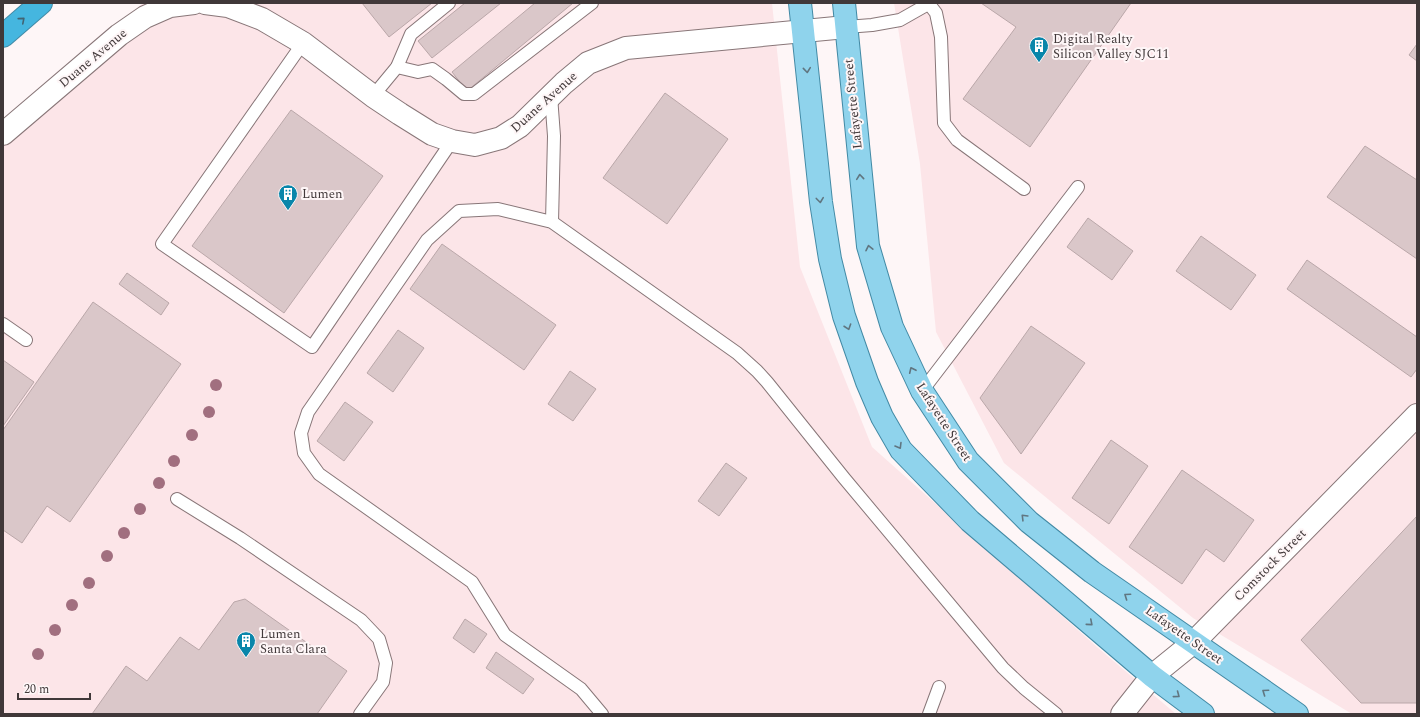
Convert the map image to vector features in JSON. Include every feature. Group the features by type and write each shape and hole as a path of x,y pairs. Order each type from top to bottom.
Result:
{"highway":[{"path":"3,36 41,3"}],"main road":[{"path":"800,3 821,202 830,259 844,316 867,382 882,417 902,450 970,521 1152,676 1202,714"},
{"name":"Lafayette Street","path":"844,3 868,246 892,326 922,391 968,461 1029,522 1092,572 1297,714"}],"street":[{"name":"Duane Avenue","path":"3,134 119,35 145,17 170,6 194,3"},
{"name":"Duane Avenue","path":"205,3 228,6 262,19 303,43 373,96 432,134 452,141 475,144 501,138 520,126 588,63 626,48 846,27"},
{"name":"Comstock Street","path":"1122,714 1152,676 1194,642 1417,414"}],"lane":[{"path":"373,96 397,67 411,34 449,3"},
{"path":"397,67 418,72 432,69 464,94 474,94 592,3"},
{"path":"846,27 900,20 930,4 936,13 941,37 944,123 957,140 1024,189"},
{"path":"303,43 162,244 312,347 452,141"},
{"path":"551,96 554,136 552,222"},
{"path":"922,391 1078,187"},
{"path":"602,714 581,688 505,635 472,582 319,474 304,453 301,432 308,412 427,240 459,211 498,210 552,222 737,353 758,371 844,478 1003,668 1024,688 1056,714"},
{"path":"3,324 26,340"},
{"path":"177,499 240,538 361,620 379,638 386,663 383,682 360,714"},
{"path":"929,714 938,686"}],"shaded area":[{"path":"143,3 772,3 800,267 872,447 1097,647 1176,714 3,714 3,136"},
{"path":"894,3 1417,3 1417,714 1352,714 1193,618 1004,463 936,332 920,164"}],"building":[{"path":"362,3 432,3 389,37"},
{"path":"465,3 501,3 432,58 418,41"},
{"path":"535,3 573,3 467,91 452,72"},
{"name":"Digital Realty Silicon Valley SJC11","path":"981,3 1131,3 1030,147 963,99 1016,27"},
{"path":"1417,44 1417,61 1409,55"},
{"path":"665,93 728,139 667,224 603,178"},
{"name":"Lumen","path":"291,110 383,176 284,313 192,246"},
{"path":"1365,146 1417,180 1417,259 1327,197"},
{"path":"1088,218 1133,251 1112,280 1067,247"},
{"path":"1201,236 1256,275 1231,310 1176,271"},
{"path":"442,244 556,325 524,370 410,289"},
{"path":"1307,260 1417,337 1417,369 1411,377 1287,289"},
{"path":"127,273 169,303 161,315 119,284"},
{"path":"93,302 181,364 70,522 47,506 22,543 3,530 3,430"},
{"path":"1031,326 1085,363 1021,454 980,398"},
{"path":"398,330 424,348 393,392 367,373"},
{"path":"3,360 34,382 3,426"},
{"path":"570,371 596,389 573,421 548,404"},
{"path":"345,402 373,422 344,461 317,441"},
{"path":"1111,440 1148,466 1109,524 1072,498"},
{"path":"726,463 747,478 719,516 698,501"},
{"path":"1182,470 1254,520 1224,562 1206,549 1182,584 1129,547"},
{"path":"1417,516 1417,703 1361,703 1301,640"},
{"name":"Lumen Santa Clara","path":"245,599 347,671 317,714 92,714 126,666 147,681 180,637 199,650 234,602"},
{"path":"465,619 487,634 474,653 453,638"},
{"path":"496,652 534,679 523,694 486,668"}],"place":[{"name":"Digital Realty Silicon Valley SJC11","path":"1039,63"},
{"name":"Lumen","path":"288,211"},
{"name":"Lumen Santa Clara","path":"246,658"}]}
